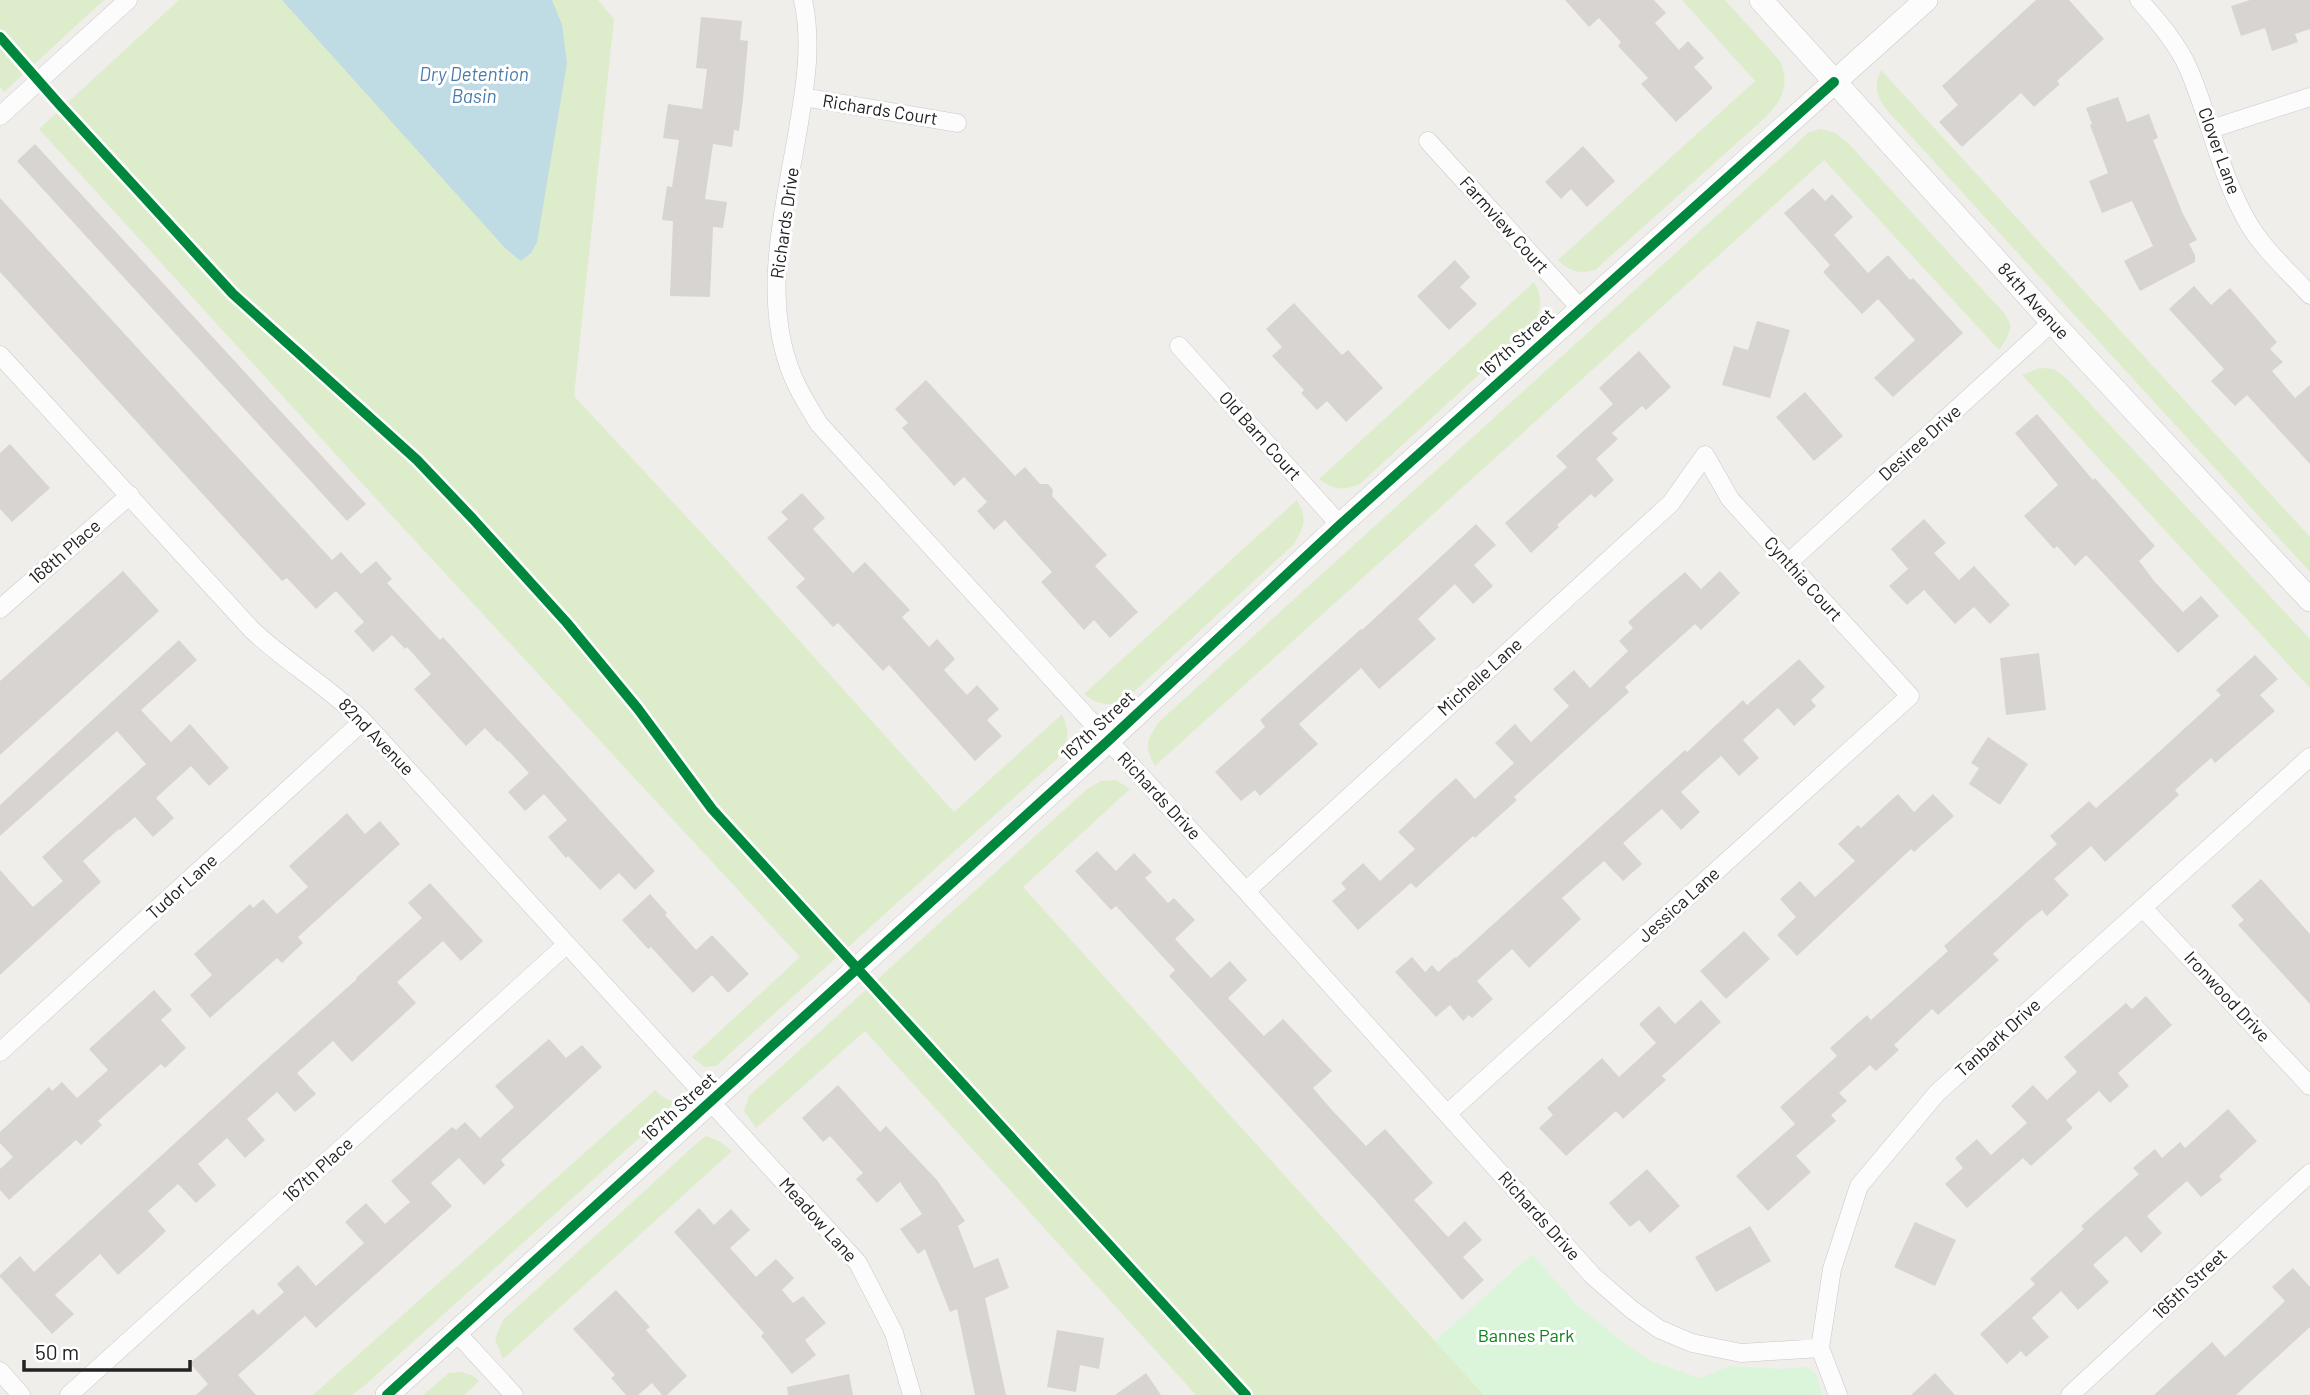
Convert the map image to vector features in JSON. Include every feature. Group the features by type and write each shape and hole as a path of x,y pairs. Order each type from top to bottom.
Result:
{"street":[{"path":"0,116 128,0"},
{"name":"Richards Drive","path":"803,0 808,60 779,251 776,288 784,350 793,377 819,424 1593,1276 1659,1329 1692,1343 1741,1353 1820,1348"},
{"name":"84th Avenue","path":"1761,0 2052,322 2310,600"},
{"name":"167th Street","path":"387,1395 1108,741 1340,525 1926,0"},
{"name":"Clover Lane","path":"2138,0 2172,40 2188,68 2229,184 2248,223 2310,295"},
{"name":"Richards Court","path":"803,97 957,122"},
{"path":"2211,129 2310,97"},
{"name":"Farmview Court","path":"1428,141 1581,309"},
{"name":"Desiree Drive","path":"1788,563 2052,322"},
{"name":"Old Barn Court","path":"1179,346 1340,525"},
{"name":"82nd Avenue","path":"0,355 252,630 363,721 711,1102"},
{"name":"Cynthia Court","path":"1705,456 1731,499 1910,696"},
{"name":"Michelle Lane","path":"1246,891 1671,503 1705,456"},
{"name":"168th Place","path":"0,609 130,495"},
{"name":"Jessica Lane","path":"1447,1114 1910,696"},
{"name":"Tudor Lane","path":"0,1052 363,721"},
{"name":"Tanbark Drive","path":"1838,1395 1820,1348 1832,1269 1859,1186 1937,1093 2310,757"},
{"name":"Ironwood Drive","path":"2143,908 2310,1086"},
{"name":"167th Place","path":"69,1395 566,945"},
{"name":"Meadow Lane","path":"711,1102 858,1263 894,1333 912,1395"},
{"name":"165th Street","path":"2070,1395 2310,1173"},
{"path":"456,1332 514,1395"},
{"path":"0,1371 22,1395"}],"green space":[{"path":"0,0 104,0 4,92 0,87"},
{"path":"179,0 598,0 614,19 574,396 723,556 954,812 1062,714 1067,727 1067,738 1057,759 716,1066 705,1067 692,1057 800,957 39,129"},
{"path":"1682,0 1725,0 1780,61 1784,77 1781,98 1766,117 1595,270 1579,272 1571,269 1558,260 1755,81"},
{"path":"1881,70 2310,537 2310,572 1885,108 1877,90"},
{"path":"1821,129 1835,133 1847,142 2005,314 2011,326 1999,350 1824,160 1155,766 1148,742 1161,720 1809,132"},
{"path":"1534,282 1540,303 1534,324 1360,484 1339,488 1319,479"},
{"path":"2040,368 2054,369 2067,379 2310,639 2310,688 2022,375"},
{"path":"1297,500 1303,522 1294,544 1124,701 1102,703 1084,694"},
{"path":"1116,780 1130,789 1023,887 1484,1395 1196,1395 865,1031 756,1128 744,1111 749,1096 1087,789 1101,781"},
{"path":"655,1090 673,1102 665,1115 364,1386 352,1395 313,1395"},
{"path":"706,1136 719,1141 732,1151 503,1359 495,1339 503,1320"},
{"name":"Bannes Park","path":"1532,1254 1577,1305 1651,1361 1699,1378 1731,1366 1779,1369 1807,1367 1816,1374 1822,1395 1484,1395 1435,1341"},
{"path":"462,1372 479,1381 464,1395 423,1395 449,1373"}],"water":[{"name":"Dry Detention Basin","path":"282,0 552,0 562,25 567,63 537,242 531,253 521,261 505,248"}],"building":[{"path":"1565,0 1654,0 1666,13 1655,23 1679,50 1688,41 1704,58 1694,67 1713,88 1676,122 1641,84 1648,78 1618,46 1621,42 1599,18 1589,27"},
{"path":"2036,0 2069,0 2104,39 2057,81 2060,84 2034,107 2021,93 1962,147 1939,122 1958,105 1942,86"},
{"path":"2250,0 2310,0 2310,29 2295,34 2298,42 2272,51 2265,28 2241,36 2231,6"},
{"path":"701,17 742,21 740,40 748,41 743,99 739,131 734,130 732,147 713,144 705,199 727,202 723,228 713,227 710,297 670,296 673,221 662,220 667,186 672,187 679,140 663,138 668,104 702,109 707,69 696,68"},
{"path":"2118,97 2127,122 2149,114 2158,138 2153,140 2183,214 2197,240 2189,244 2195,255 2195,262 2140,291 2124,261 2153,246 2132,201 2102,213 2089,181 2108,173 2086,108"},
{"path":"35,144 366,504 347,521 17,161"},
{"path":"1583,146 1615,181 1587,207 1571,189 1561,199 1545,182"},
{"path":"1813,188 1825,201 1832,194 1853,217 1834,235 1868,273 1888,255 1963,333 1893,397 1874,378 1915,340 1878,299 1862,314 1823,272 1830,265 1784,213"},
{"path":"0,198 332,560 341,552 361,574 376,561 392,579 387,583 440,640 443,637 655,871 635,890 619,873 600,890 568,856 566,858 548,837 567,820 544,794 525,811 508,792 529,773 485,728 466,746 414,689 431,674 407,647 405,649 392,635 373,652 354,631 364,622 336,591 316,609 287,578 282,581 0,272"},
{"path":"1455,260 1470,277 1460,287 1477,304 1449,330 1417,296"},
{"path":"2194,286 2211,305 2230,288 2277,342 2270,349 2283,362 2272,371 2295,398 2310,385 2310,464 2247,395 2235,406 2211,381 2224,369 2169,309"},
{"path":"1294,303 1342,355 1348,350 1383,388 1346,422 1327,401 1317,410 1301,393 1304,390 1272,356 1282,347 1266,329"},
{"path":"1757,321 1790,330 1770,398 1722,385 1734,346 1748,350"},
{"path":"1639,351 1671,387 1646,410 1642,406 1612,433 1618,439 1596,459 1614,480 1595,498 1591,494 1531,553 1505,523 1567,467 1556,456 1613,404 1599,388"},
{"path":"926,380 1015,476 1025,467 1040,484 1048,484 1053,490 1052,496 1107,555 1095,566 1138,612 1110,638 1094,620 1084,630 1041,582 1052,572 1005,520 994,530 977,511 987,502 964,477 954,486 902,428 908,423 895,409"},
{"path":"1805,392 1843,436 1814,461 1776,417"},
{"path":"2037,414 2093,480 2095,478 2155,546 2139,561 2155,582 2183,612 2201,596 2219,616 2178,653 2086,555 2075,566 2057,546 2054,549 2024,516 2058,485 2015,433"},
{"path":"10,444 50,488 12,522 0,509 0,453"},
{"path":"802,493 825,518 813,529 853,573 865,562 910,610 902,617 929,647 937,639 955,659 944,670 967,695 977,685 999,709 987,720 1002,736 975,761 889,665 883,671 838,623 833,627 796,587 805,579 767,538 788,519 781,512"},
{"path":"1924,519 1946,543 1934,553 1959,580 1974,566 2010,605 1990,624 1974,607 1955,624 1924,590 1907,605 1889,586 1908,569 1891,549"},
{"path":"1476,524 1496,545 1474,565 1493,586 1473,604 1455,584 1418,619 1436,639 1379,689 1361,668 1299,724 1318,744 1260,796 1255,790 1241,801 1215,772 1265,727 1260,720"},
{"path":"123,571 159,611 0,755 0,681"},
{"path":"1720,571 1740,593 1701,630 1695,624 1625,687 1629,692 1514,797 1517,800 1475,838 1473,836 1416,888 1411,883 1358,930 1332,901 1346,889 1341,883 1363,863 1380,881 1415,849 1398,832 1436,796 1456,778 1475,799 1514,763 1495,743 1515,724 1531,742 1569,706 1553,689 1574,670 1590,688 1628,651 1619,641 1633,628 1628,622 1650,602 1685,572 1701,589"},
{"path":"179,640 197,660 141,710 171,742 190,724 229,768 209,786 191,766 156,798 174,818 153,837 135,817 83,861 101,882 0,975 0,870 33,907 63,881 42,857 146,764 117,731 0,836 0,805"},
{"path":"2039,653 2046,710 2006,715 2000,658"},
{"path":"2255,655 2278,679 2260,695 2275,711 2215,763 2211,758 2175,790 2179,795 2105,862 2091,846 2054,879 2069,895 2047,916 2042,910 2027,922 1993,954 1999,960 1938,1015 1932,1009 1894,1045 1899,1050 1876,1071 1870,1065 1839,1093 1847,1101 1831,1115 1836,1121 1796,1156 1811,1172 1768,1211 1736,1176 1795,1124 1780,1107 1837,1056 1830,1048 1867,1015 1871,1020 1948,951 1944,946 2057,844 2050,836 2089,801 2096,808 2221,695 2216,690"},
{"path":"1799,659 1825,687 1811,700 1816,706 1794,726 1778,708 1743,740 1759,758 1739,776 1721,756 1681,792 1700,812 1681,830 1662,809 1623,843 1642,864 1623,881 1604,861 1562,898 1581,919 1529,968 1512,949 1477,981 1493,999 1472,1018 1469,1015 1463,1021 1450,1005 1436,1017 1395,972 1412,957 1425,972 1432,965 1438,972 1685,750 1687,752 1743,700 1747,705"},
{"path":"1988,737 2028,764 2000,805 1969,784 1979,768 1971,763"},
{"path":"1898,794 1914,812 1933,794 1954,816 1914,852 1911,849 1797,956 1777,935 1796,917 1780,899 1800,881 1815,897 1855,861 1838,844 1858,825 1861,828"},
{"path":"347,813 365,834 380,821 400,844 298,937 303,943 282,963 277,958 210,1018 190,995 212,975 194,954 250,904 253,908 263,899 277,914 308,887 289,866"},
{"path":"1097,851 1116,871 1134,853 1152,872 1145,878 1168,903 1174,898 1195,920 1175,939 1211,978 1230,961 1247,980 1228,998 1264,1036 1283,1019 1332,1071 1313,1088 1331,1109 1366,1146 1385,1129 1433,1183 1414,1200 1448,1237 1465,1221 1482,1240 1463,1257 1484,1280 1462,1300 1376,1201 1169,976 1175,970 1116,906 1111,910 1075,871"},
{"path":"2261,879 2310,934 2310,1004 2238,925 2244,920 2231,906"},
{"path":"430,883 483,941 461,961 443,941 397,982 416,1003 352,1062 333,1041 297,1073 316,1094 295,1112 277,1092 247,1119 265,1140 245,1158 227,1138 198,1164 216,1185 196,1203 178,1184 148,1211 166,1231 118,1275 100,1254 55,1295 74,1314 52,1334 0,1275 20,1256 34,1272 357,979 422,918 408,903"},
{"path":"650,894 696,950 712,935 749,974 728,993 712,975 693,993 622,920"},
{"path":"1744,931 1770,959 1726,999 1700,971"},
{"path":"154,990 172,1010 161,1020 186,1048 165,1068 161,1064 98,1121 102,1125 81,1145 76,1140 9,1200 0,1190 0,1169 13,1157 0,1143 0,1132 49,1087 52,1091 62,1082 77,1098 108,1070 89,1049"},
{"path":"2146,996 2172,1025 2118,1073 2129,1086 2110,1103 2099,1091 2066,1120 2073,1128 2031,1166 2023,1158 1967,1208 1945,1184 1963,1168 1955,1158 1977,1139 1991,1155 2027,1123 2011,1106 2033,1085 2047,1100 2077,1072 2064,1057 2126,1003 2132,1009"},
{"path":"1701,1000 1721,1022 1662,1076 1666,1080 1623,1119 1616,1111 1566,1156 1539,1128 1553,1115 1547,1108 1602,1058 1619,1077 1656,1043 1639,1024 1659,1006 1675,1024"},
{"path":"549,1039 566,1058 582,1045 602,1067 501,1160 505,1165 484,1185 459,1158 431,1183 452,1206 316,1328 305,1316 238,1375 256,1395 196,1395 208,1384 190,1363 253,1309 258,1315 284,1292 277,1284 298,1265 316,1286 364,1243 345,1222 366,1203 385,1224 410,1202 391,1181 452,1127 456,1130 465,1122 480,1138 514,1107 495,1086"},
{"path":"838,1085 880,1132 886,1126 937,1180 965,1221 958,1226 974,1268 998,1258 1009,1288 985,1298 1006,1395 975,1395 957,1309 950,1312 925,1249 918,1254 900,1229 922,1214 900,1182 877,1203 856,1179 863,1173 830,1136 823,1142 802,1118"},
{"path":"2228,1109 2257,1141 2219,1176 2222,1180 2201,1197 2187,1181 2147,1216 2162,1233 2141,1253 2126,1236 2093,1265 2109,1282 2078,1310 2061,1291 2032,1318 2049,1337 2026,1357 2021,1351 2007,1364 1980,1334 2035,1284 2030,1279 2084,1229 2081,1226 2139,1174 2133,1168 2155,1149 2162,1158 2180,1142 2185,1148"},
{"path":"1647,1169 1680,1206 1650,1233 1639,1220 1630,1227 1609,1203"},
{"path":"699,1208 714,1225 731,1209 750,1230 730,1248 756,1277 776,1259 794,1278 782,1290 793,1303 803,1296 826,1323 805,1340 816,1355 792,1374 761,1336 764,1333 674,1232"},
{"path":"1915,1222 1956,1240 1935,1286 1894,1267"},
{"path":"1750,1226 1771,1261 1716,1292 1695,1257"},
{"path":"2293,1268 2310,1287 2310,1327 2236,1395 2154,1395 2212,1342 2225,1357 2285,1301 2272,1287"},
{"path":"616,1290 650,1327 646,1330 687,1376 667,1395 662,1395 652,1383 638,1395 626,1395 611,1378 615,1375 573,1329"},
{"path":"1057,1330 1104,1338 1099,1369 1080,1365 1076,1392 1047,1387"},
{"path":"1146,1373 1161,1395 1115,1395"},
{"path":"1935,1373 1955,1395 1911,1395"},
{"path":"849,1374 853,1395 788,1395 787,1387"}],"cycle path":[{"path":"0,37 233,294 417,460 473,519 567,623 638,709 712,809 1246,1395"},
{"path":"387,1395 1108,741 1340,525 1834,82"}]}
